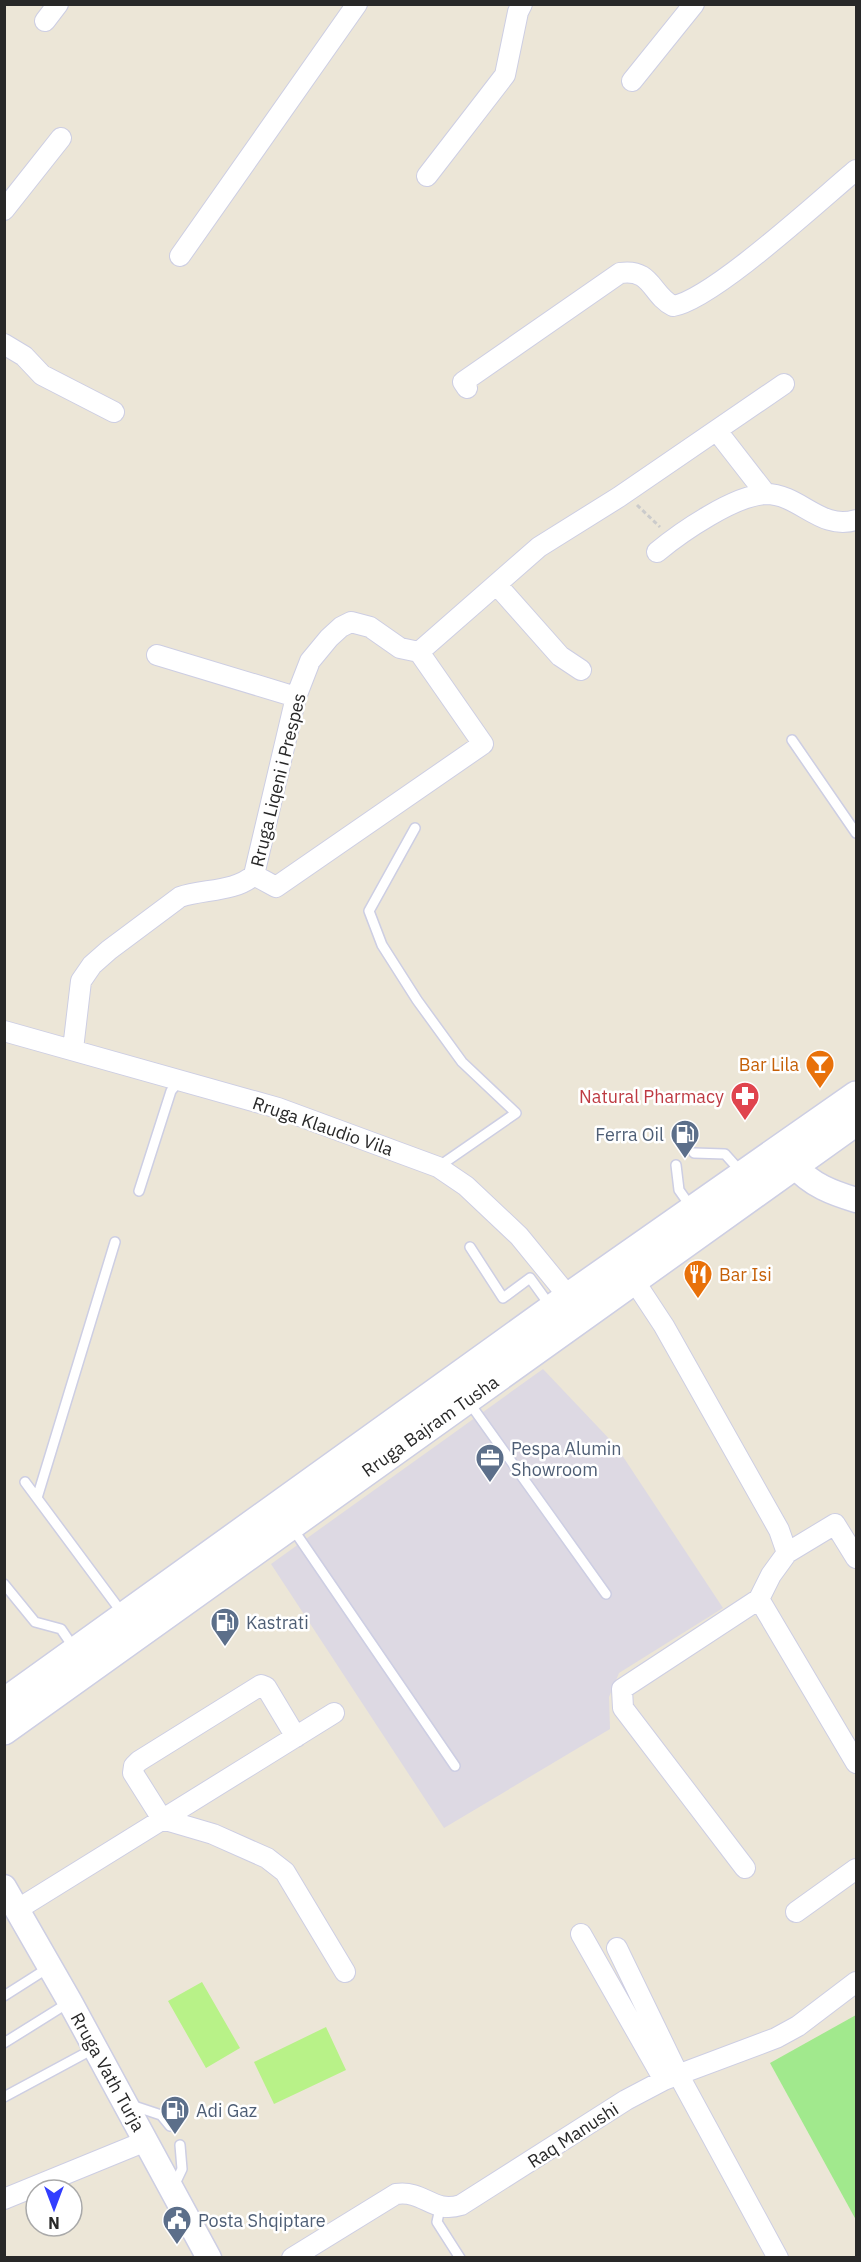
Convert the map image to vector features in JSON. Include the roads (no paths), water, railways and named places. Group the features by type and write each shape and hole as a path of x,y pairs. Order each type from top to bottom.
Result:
{"main road":[{"name":"Rruga Bajram Tusha","path":"4,1702 569,1307 693,1210 856,1095"},
{"name":"Rruga Bajram Tusha","path":"4,1731 467,1399 569,1307 635,1282 856,1122"}],"street":[{"path":"45,21 58,4"},
{"path":"180,256 357,4"},
{"path":"427,176 505,75 518,12 522,4"},
{"path":"632,81 694,4"},
{"path":"4,210 61,138"},
{"path":"467,388 463,382 620,273 633,272 646,278 673,306 689,300 733,272 856,170"},
{"path":"4,344 24,356 42,375 114,412"},
{"path":"254,875 276,886 483,744 419,652 539,547 717,431 784,384"},
{"path":"717,431 766,494 798,505 834,523 856,520"},
{"path":"664,546 713,514 766,494"},
{"path":"497,585 560,656 581,670"},
{"name":"Rruga Liqeni i Prespes","path":"73,1049 81,981 92,965 180,897 196,891 233,886 246,882 254,875 296,697 310,661 329,638 341,627 351,622 370,627 400,648 419,652"},
{"path":"157,655 296,697"},
{"name":"Rruga Klaudio Vila","path":"4,1031 278,1108 438,1167 466,1186 519,1236 569,1307"},
{"path":"795,1166 804,1176 832,1193 856,1200"},
{"path":"635,1282 664,1326 773,1520 787,1554"},
{"path":"745,1868 623,1708 622,1689 759,1599 771,1575 787,1554 835,1524 856,1558"},
{"path":"759,1599 856,1763"},
{"path":"296,1737 266,1687 255,1686 134,1766 133,1773 162,1819 213,1833 267,1858 285,1872 345,1972"},
{"path":"18,1909 334,1713"},
{"path":"796,1912 856,1869"},
{"name":"Rruga Vath Turja","path":"4,1887 70,2002 209,2258"},
{"path":"581,1934 671,2077 778,2258"},
{"path":"617,1948 671,2077"},
{"name":"Raq Manushi","path":"440,2208 449,2209 474,2199 626,2100 671,2077 776,2038 798,2026 856,1982"},
{"path":"4,2199 146,2141"},
{"path":"292,2258 396,2194 409,2192 420,2195 440,2208"}],"lane":[{"path":"792,740 856,833"},
{"path":"416,828 369,911 382,945 462,1062 516,1113 438,1167"},
{"path":"139,1191 171,1091 180,1080"},
{"path":"694,1153 725,1154 743,1174"},
{"path":"676,1165 679,1190 693,1210"},
{"path":"37,1498 115,1242"},
{"path":"470,1247 503,1298 530,1278 569,1307"},
{"path":"467,1399 606,1594"},
{"path":"26,1482 125,1616"},
{"path":"290,1524 455,1767"},
{"path":"4,1584 35,1622 61,1629 76,1650"},
{"path":"4,1996 50,1966"},
{"path":"4,2043 70,2002"},
{"path":"4,2097 94,2048"},
{"path":"126,2104 161,2115 170,2126"},
{"path":"172,2189 182,2169 180,2145"},
{"path":"440,2208 437,2222 460,2258"}],"place":[{"name":"Bar Lila","path":"820,1090"},
{"name":"Natural Pharmacy","path":"745,1122"},
{"name":"Ferra Oil","path":"685,1160"},
{"name":"Bar Isi","path":"698,1300"},
{"name":"Pespa Alumin Showroom","path":"490,1484"},
{"name":"Kastrati","path":"225,1648"},
{"name":"Adi Gaz","path":"175,2136"},
{"name":"Posta Shqiptare","path":"177,2246"}]}
